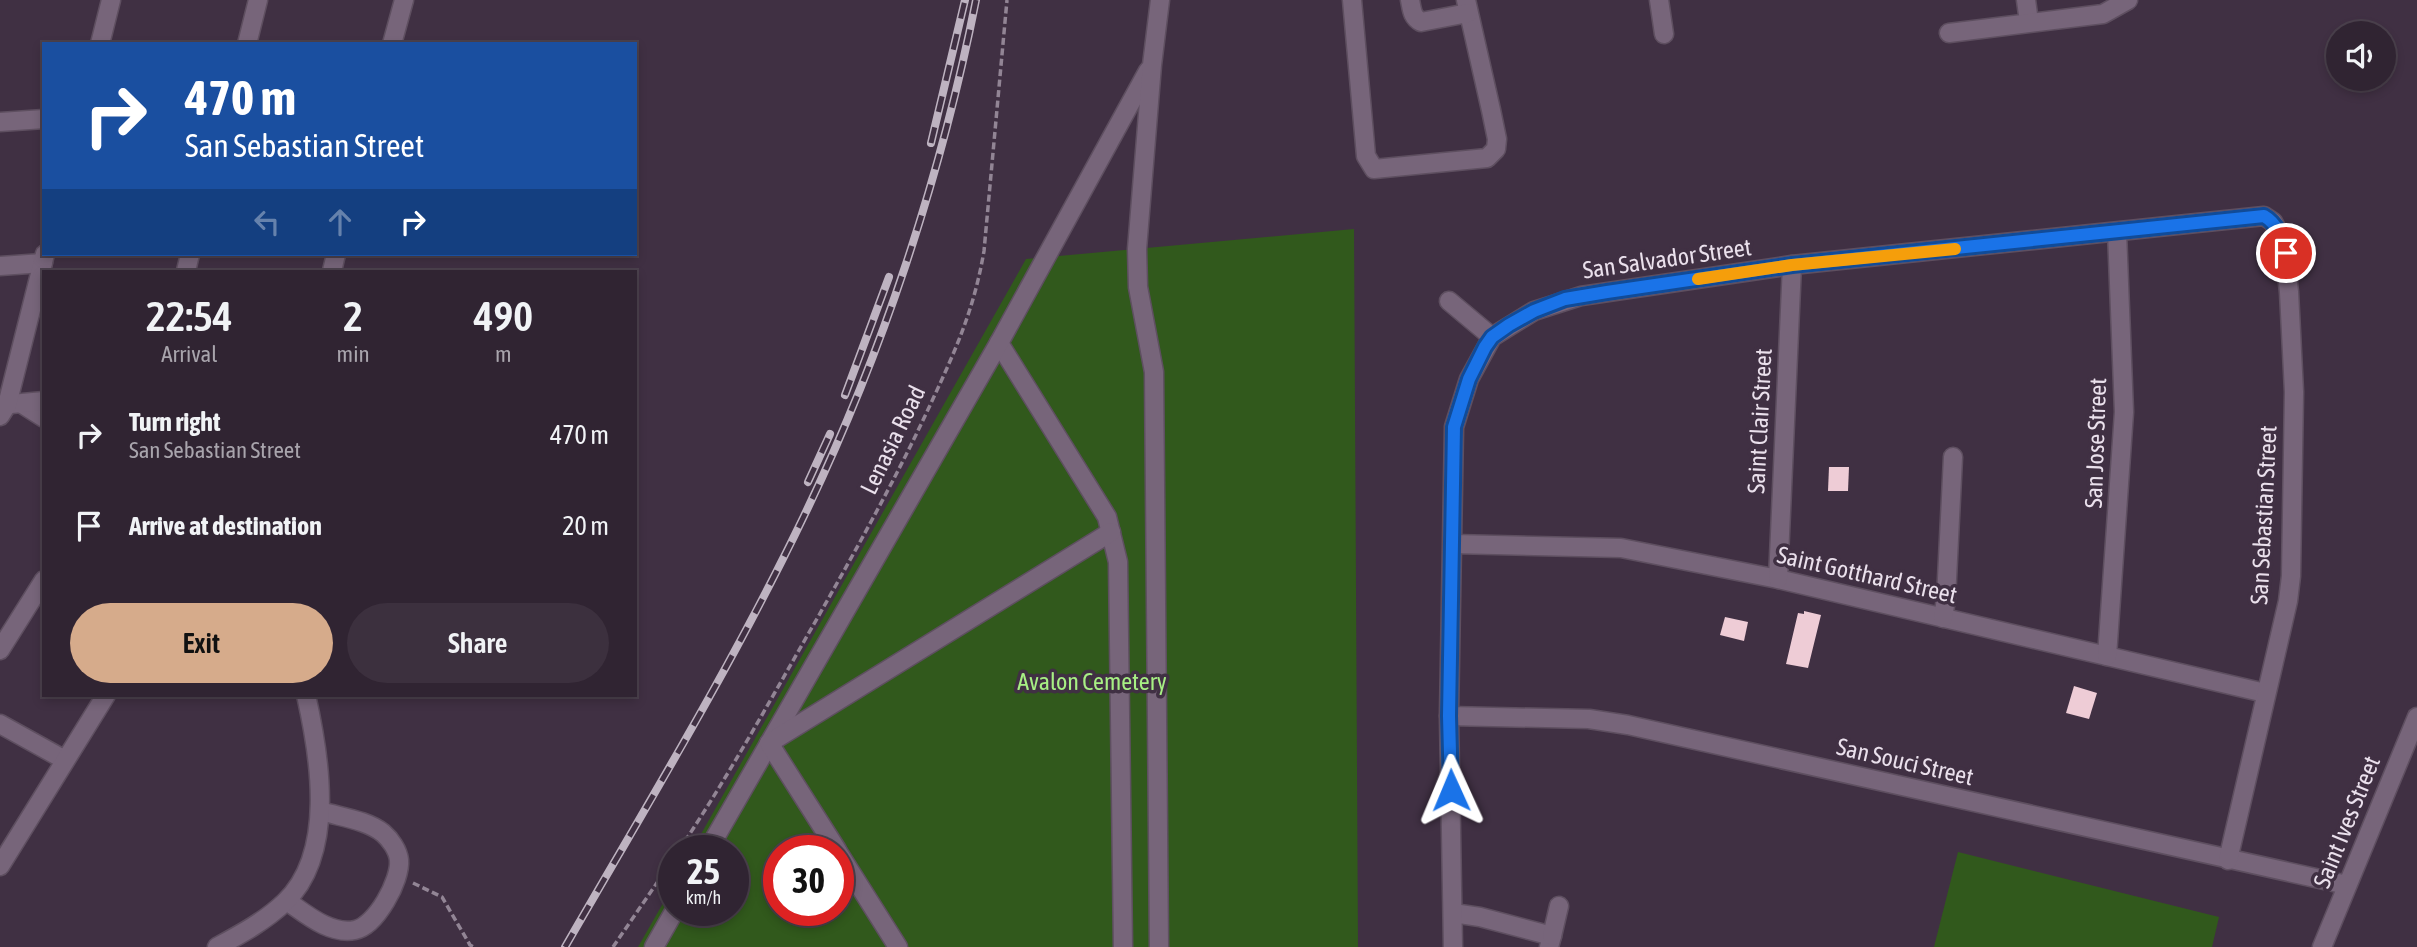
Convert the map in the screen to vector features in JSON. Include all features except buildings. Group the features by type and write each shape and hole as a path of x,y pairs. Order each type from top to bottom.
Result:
{"street":[{"path":"100,42 111,0"},
{"path":"248,42 258,0"},
{"path":"393,42 404,0"},
{"path":"1159,947 1154,372 1138,286 1138,236 1160,0"},
{"path":"1352,0 1368,164 1374,169 1487,158 1496,149 1497,139 1467,6 1421,22 1415,19 1410,0"},
{"path":"1659,0 1664,34"},
{"path":"2026,0 2029,22"},
{"path":"1949,33 2103,14 2128,0"},
{"path":"717,835 999,343 1152,65"},
{"path":"0,122 42,119"},
{"name":"San Salvador Street","path":"1453,947 1449,716 1454,427 1469,379 1492,337 1528,314 1565,299 1792,265 2264,216"},
{"name":"San Sebastian Street","path":"2228,860 2288,601 2291,576 2294,393 2286,253 2280,233 2273,222 2264,216"},
{"name":"San Jose Street","path":"2107,656 2124,412 2117,232"},
{"path":"0,266 44,258 7,408"},
{"name":"Saint Clair Street","path":"1777,579 1792,265"},
{"path":"1449,301 1492,337"},
{"path":"999,343 1107,517 1118,562 1123,947"},
{"path":"7,408 42,401"},
{"path":"7,408 42,417"},
{"path":"1943,618 1953,457"},
{"path":"769,743 1111,532"},
{"name":"Saint Gotthard Street","path":"1452,544 1621,548 1777,579 2265,693"},
{"path":"0,650 42,583"},
{"path":"0,866 105,697"},
{"path":"217,947 254,926 287,901 303,881 314,847 321,811 314,738 306,697"},
{"name":"San Souci Street","path":"1449,716 1589,719 1628,725 2347,885"},
{"name":"Saint Ives Street","path":"2322,947 2417,717"},
{"path":"0,724 65,760"},
{"path":"769,743 828,835"},
{"path":"287,901 333,929 355,930 369,923 384,903 397,875 399,861 396,848 382,832 321,811"},
{"path":"854,877 898,947"},
{"path":"1453,914 1480,917 1551,942 1559,906"},
{"path":"654,947 666,926"}],"path":[{"name":"Lenasia Road","path":"688,835 772,697 860,543 911,447 964,332 977,290 984,251 1007,0"},
{"path":"397,875 442,897 470,945 474,947"},
{"path":"613,947 658,881"}],"green space":[{"name":"Avalon Cemetery","path":"1354,229 1358,947 638,947 658,912 658,926 749,926 749,835 700,835 1026,259"},
{"path":"1958,852 2219,917 2212,947 1934,947"}],"railway":[{"path":"931,143 965,0"},
{"path":"565,947 689,734 748,626 832,455 883,328 927,198 962,66 976,0"},
{"path":"845,395 889,277"},
{"path":"808,482 830,434"}],"slow traffic":[{"path":"1698,279 1792,265 1955,249"}],"route":[{"path":"1451,790 1449,716 1454,427 1463,393 1485,347 1492,337 1509,325 1534,311 1565,299 1792,265 2264,216 2273,222 2280,233 2286,253"}]}
